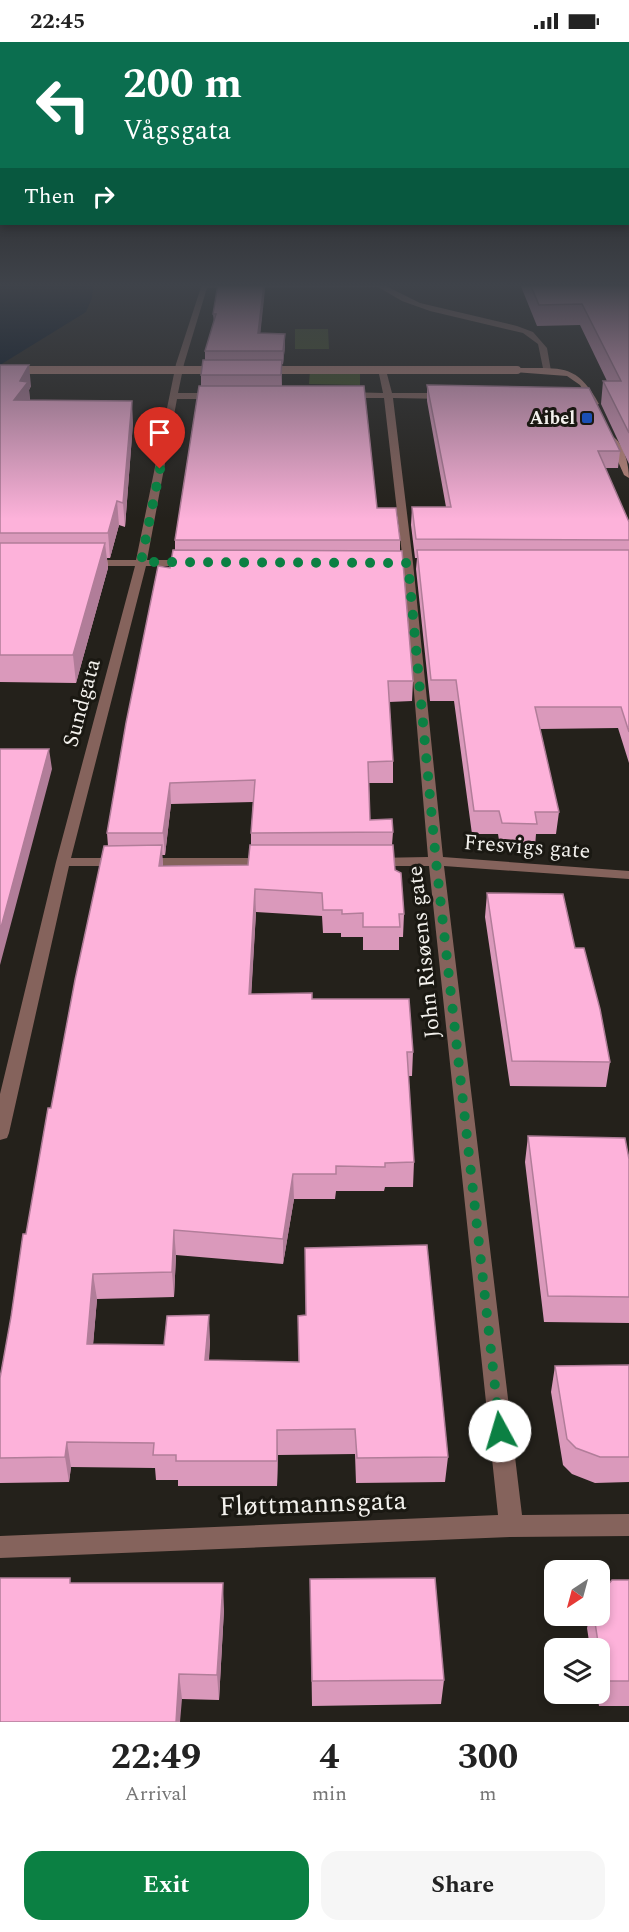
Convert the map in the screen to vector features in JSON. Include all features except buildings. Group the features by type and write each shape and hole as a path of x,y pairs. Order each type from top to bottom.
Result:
{"main road":[{"path":"0,370 235,370"},
{"path":"259,370 547,371 580,379 599,412"},
{"path":"607,429 629,475"}],"street":[{"name":"Sundgata","path":"0,1133 63,862 141,562 181,362"},
{"path":"546,362 547,371"},
{"name":"John Risøens gate","path":"383,374 388,395 408,563 436,861 511,1526"},
{"path":"333,395 461,396"},
{"path":"175,396 221,396"},
{"path":"579,396 591,396"},
{"path":"71,563 199,563"},
{"name":"Fresvigs gate","path":"354,862 436,861 629,875"},
{"path":"63,862 284,862"},
{"name":"Fløttmannsgata","path":"0,1547 511,1526 629,1525"}],"green space":[{"path":"310,371 360,371 360,385 309,384"}],"place":[{"name":"Aibel","path":"587,418"}],"route":[{"path":"160,469 141,562 408,563 436,861 500,1431"}]}
